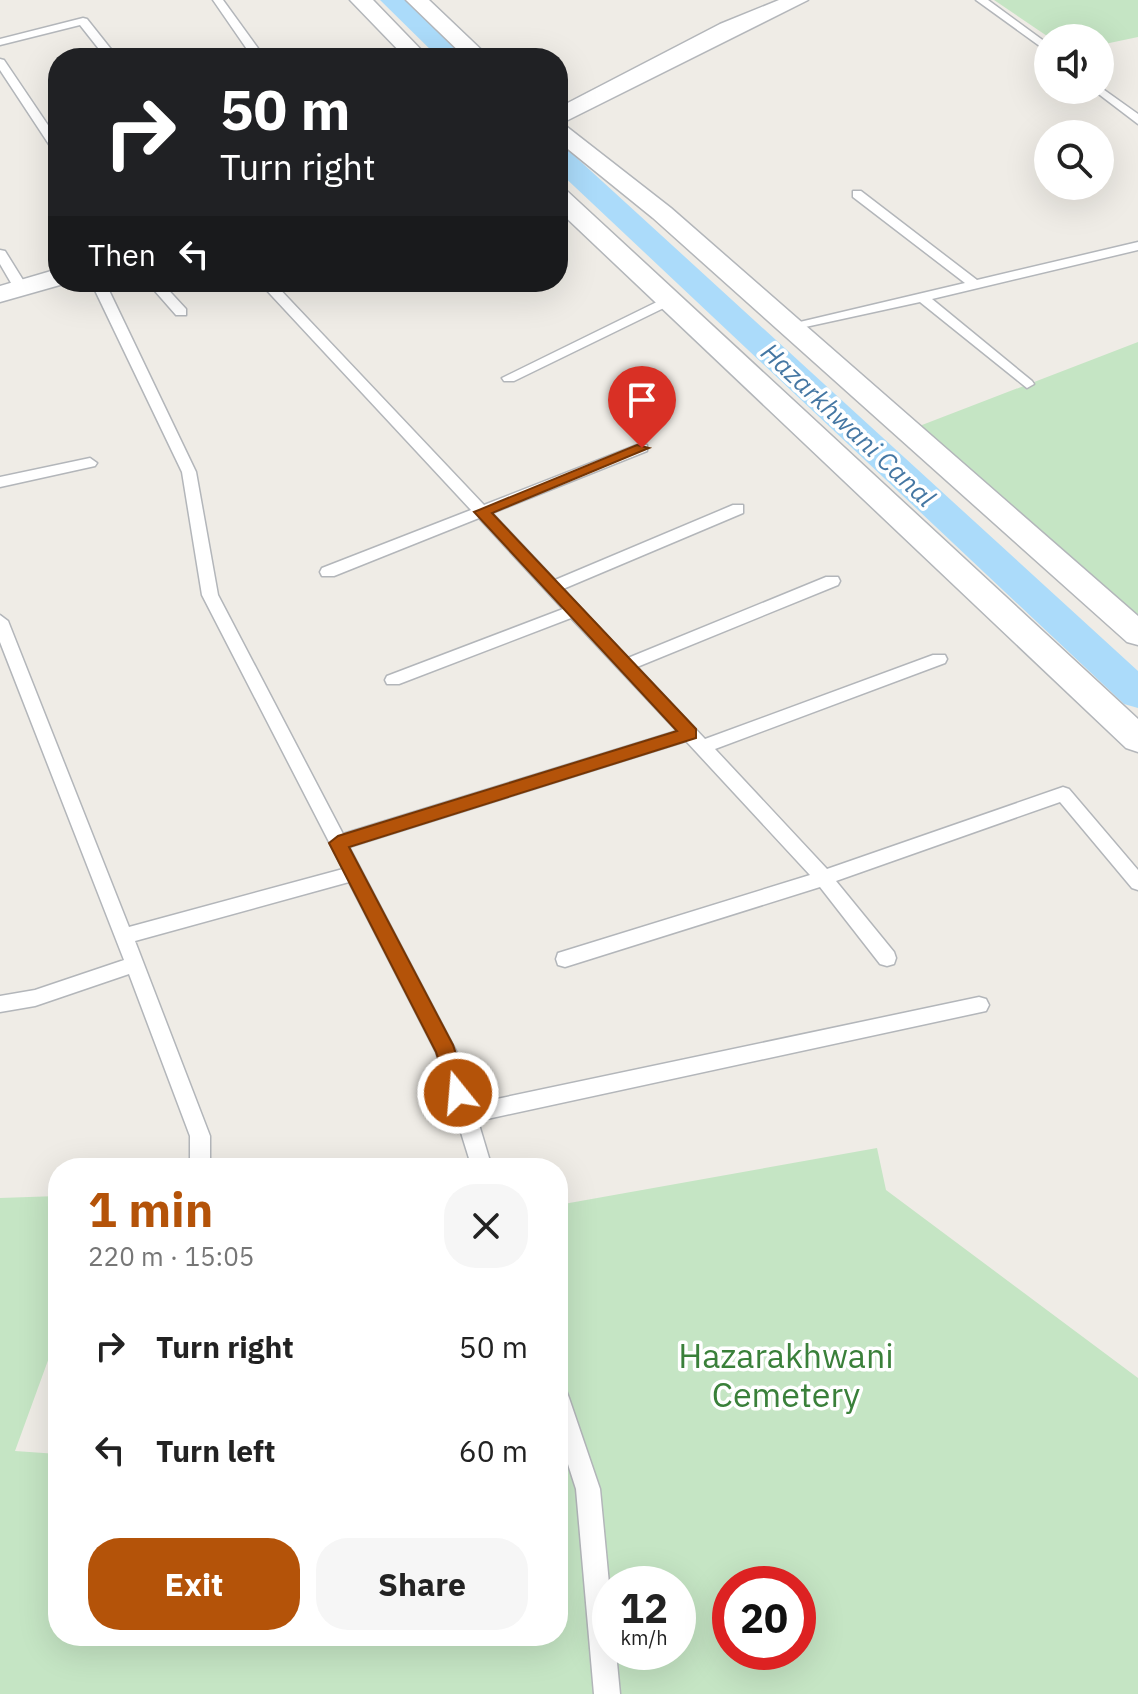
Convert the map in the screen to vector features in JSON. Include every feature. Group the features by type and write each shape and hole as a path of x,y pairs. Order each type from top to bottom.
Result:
{"street":[{"path":"361,0 408,48"},
{"path":"417,0 468,48"},
{"path":"568,112 728,29 797,0"},
{"path":"568,137 662,213 1138,634"},
{"path":"568,205 1138,739"},
{"path":"10,291 48,280"}],"lane":[{"path":"218,0 252,48"},
{"path":"981,0 1034,39"},
{"path":"0,42 83,21 104,48"},
{"path":"0,63 48,134"},
{"path":"1114,101 1138,120"},
{"path":"857,194 974,284"},
{"path":"792,328 1138,246"},
{"path":"0,254 10,291"},
{"path":"103,292 189,472 210,595 446,1051 479,1158"},
{"path":"163,292 181,312"},
{"path":"275,292 824,878 887,958"},
{"path":"921,296 1027,384"},
{"path":"509,378 669,300"},
{"path":"328,572 642,448"},
{"path":"0,482 90,463"},
{"path":"552,587 738,509"},
{"path":"626,665 832,581"},
{"path":"393,680 575,610"},
{"path":"0,621 9,671 135,964 200,1136 200,1158"},
{"path":"703,747 939,659"},
{"path":"338,843 690,733"},
{"path":"565,959 824,878 1063,794 1138,883"},
{"path":"124,936 354,873"},
{"path":"0,1004 35,998 135,964"},
{"path":"465,1115 979,1005"},
{"path":"568,1428 588,1489 607,1694"}],"green space":[{"path":"994,0 1138,0 1138,37 1114,42 1114,24 1034,24 1034,27"},
{"path":"1138,342 1138,639 909,430"},
{"name":"Hazarakhwani Cemetery","path":"877,1148 886,1190 1138,1378 1138,1694 0,1694 0,1198 48,1196 48,1360 15,1451 48,1453 48,1646 568,1646 568,1203"}],"waterway":[{"name":"Hazarkhwani Canal","path":"392,0 443,48"},
{"name":"Hazarkhwani Canal","path":"568,165 1138,694"}],"route":[{"path":"458,1093 446,1051 338,843 690,733 481,512 642,448"}]}
